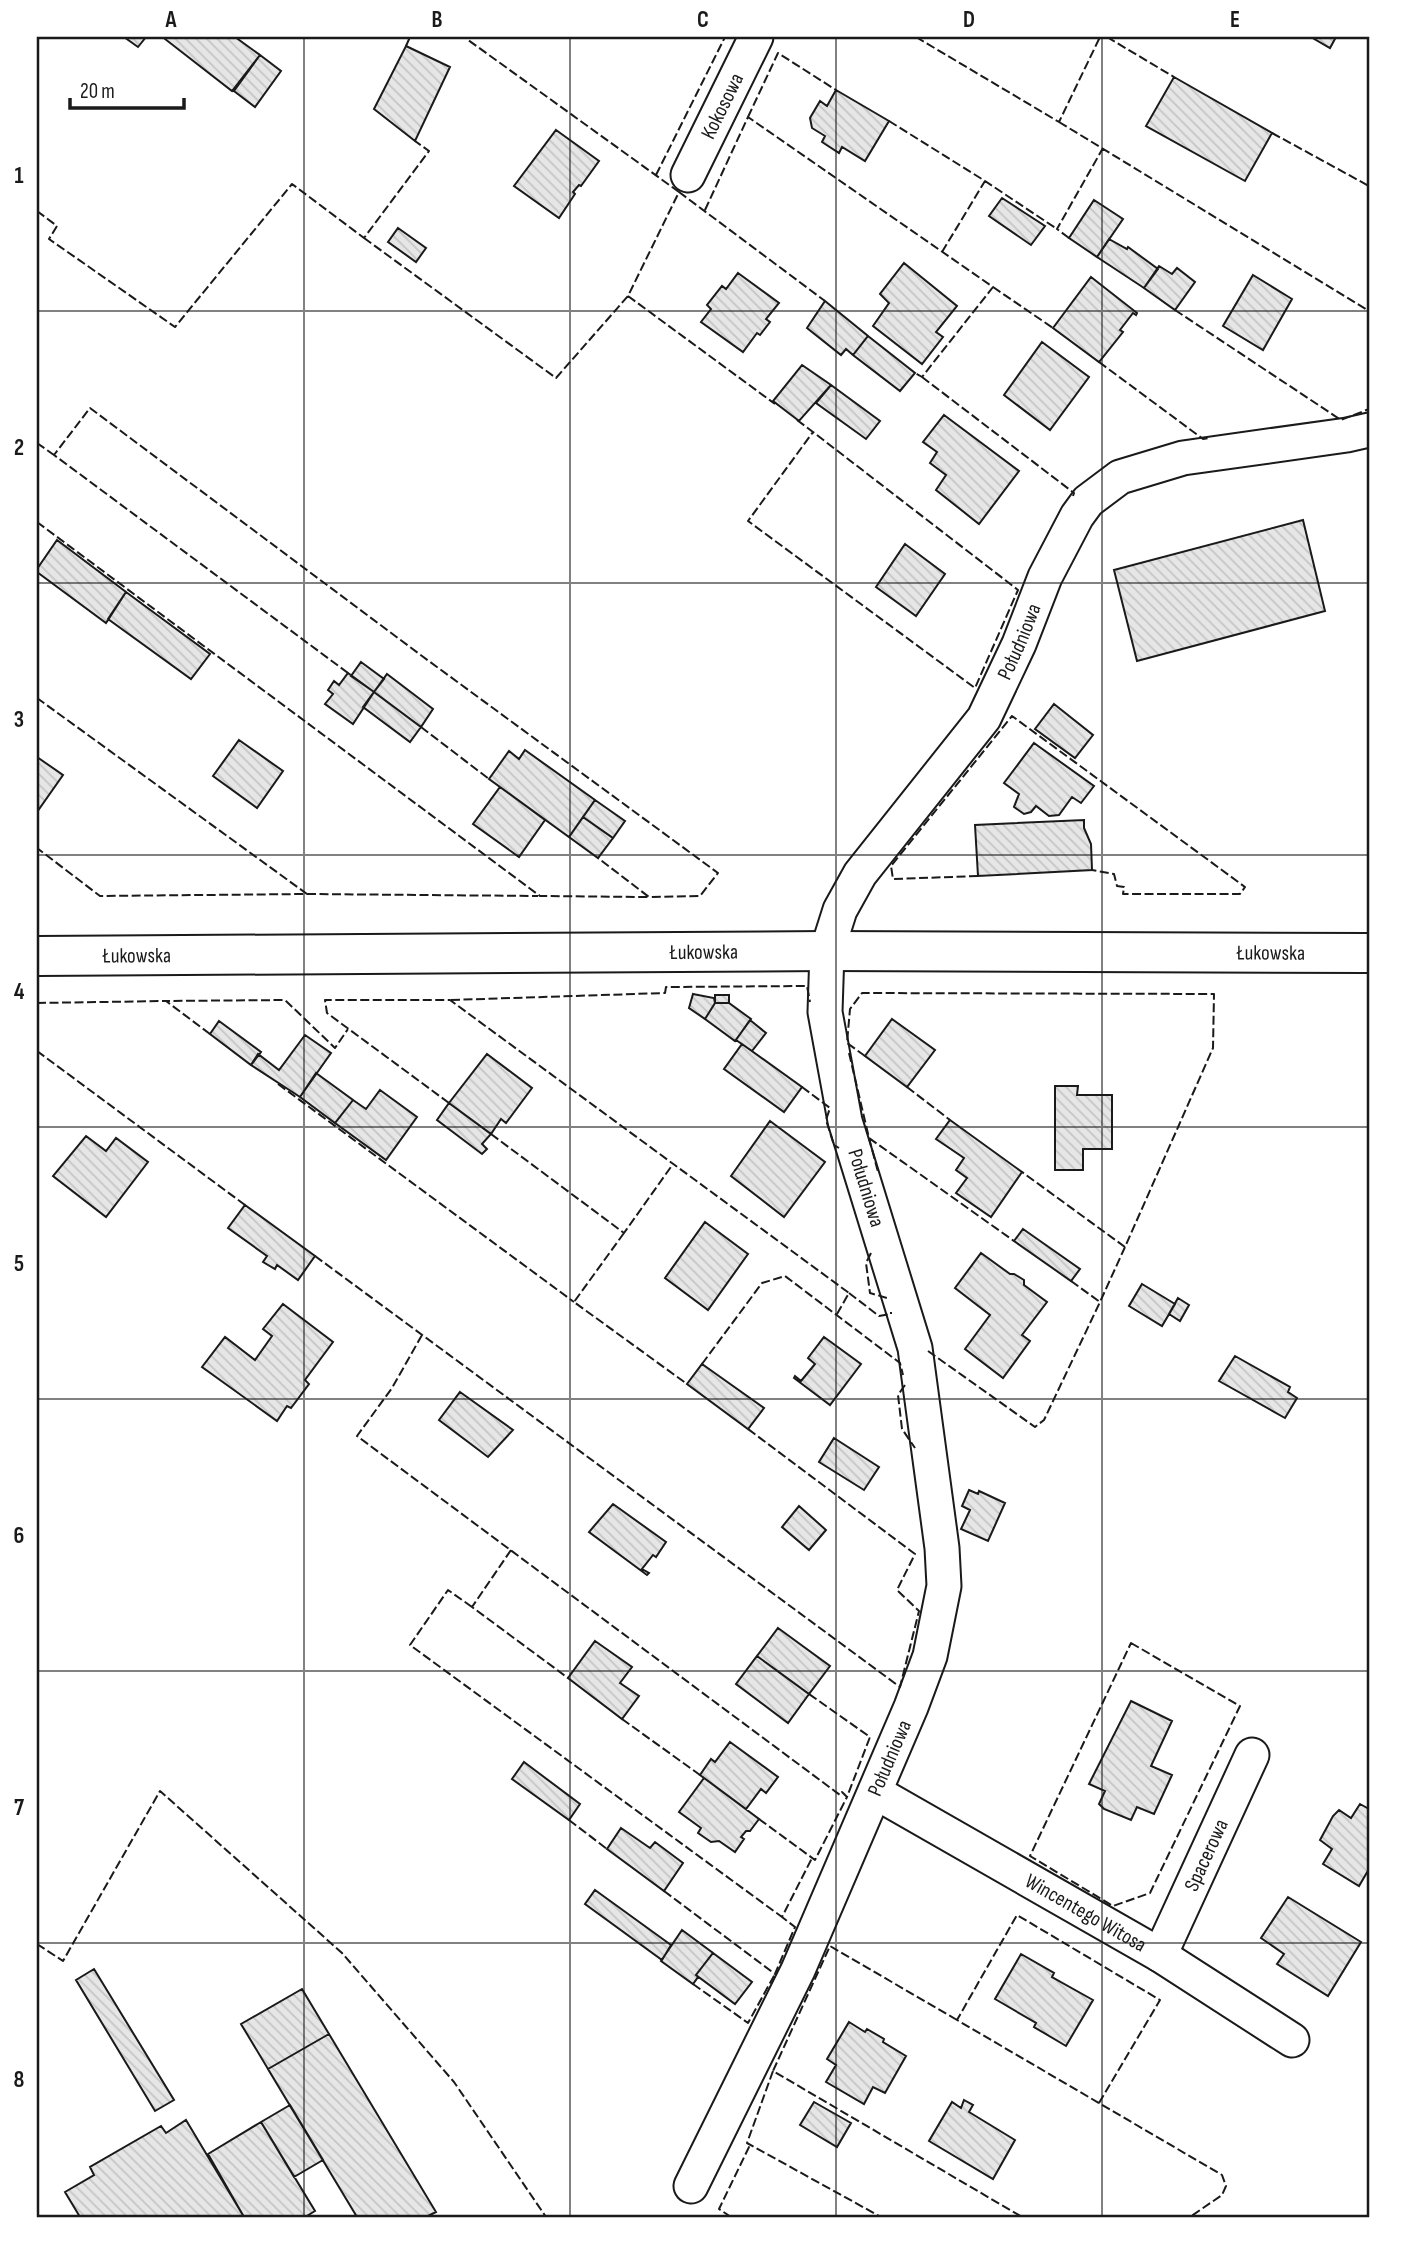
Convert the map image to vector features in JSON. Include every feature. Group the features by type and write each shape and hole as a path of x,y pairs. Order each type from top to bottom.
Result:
{"main road":[{"name":"Łukowska","path":"37,956 827,951 1369,953"}],"street":[{"name":"Kokosowa","path":"688,175 756,37"},
{"name":"Południowa","path":"691,2186 798,1970 911,1707 930,1656 944,1586 942,1548 915,1348 845,1121 825,1012 827,951 840,909 860,874 984,718 1019,644 1045,577 1077,516 1088,501 1119,477 1183,458 1369,430"},
{"name":"Spacerowa","path":"1160,1955 1252,1755"},
{"name":"Wincentego Witosa","path":"875,1792 1160,1955 1292,2040"}],"building":[{"path":"124,37 146,37 138,47"},
{"path":"235,37 260,55 232,91 165,39"},
{"path":"1311,37 1336,37 1330,48"},
{"path":"406,46 450,67 415,141 374,109"},
{"path":"260,55 281,71 255,107 234,91"},
{"path":"1174,77 1272,133 1245,181 1146,126"},
{"path":"836,90 889,121 865,161 842,147 839,153 822,142 825,136 812,128 810,118 820,101 827,106"},
{"path":"556,130 599,161 581,186 573,192 575,194 559,218 514,186"},
{"path":"1002,198 1045,226 1031,245 989,216"},
{"path":"1094,200 1123,219 1097,257 1069,238"},
{"path":"398,228 426,248 416,262 388,242"},
{"path":"1109,239 1127,249 1128,247 1158,269 1144,288 1097,257"},
{"path":"904,263 957,306 936,332 943,337 922,364 873,326 889,303 880,294"},
{"path":"1159,266 1172,274 1177,268 1195,282 1175,310 1144,288"},
{"path":"738,273 779,303 766,319 770,322 760,335 757,333 743,352 701,322 711,309 707,305 722,286 726,289"},
{"path":"1253,275 1292,299 1263,350 1223,326"},
{"path":"1091,277 1137,313 1133,313 1120,330 1123,332 1099,362 1053,328"},
{"path":"825,301 868,336 853,355 846,349 841,355 807,328"},
{"path":"868,336 915,373 900,391 853,355"},
{"path":"1042,342 1089,377 1050,430 1004,395"},
{"path":"802,365 831,385 799,421 773,401"},
{"path":"831,385 880,421 866,439 816,403"},
{"path":"944,415 1019,471 979,524 936,490 946,475 930,463 937,452 923,442"},
{"path":"1303,520 1325,611 1137,661 1114,570"},
{"path":"57,540 126,592 106,623 37,572"},
{"path":"905,544 945,574 916,616 876,587"},
{"path":"126,592 210,654 191,679 108,619"},
{"path":"361,662 384,679 374,692 351,676"},
{"path":"348,673 374,692 353,724 325,704 333,694 328,690 334,681 339,685"},
{"path":"387,674 433,709 421,727 374,692"},
{"path":"374,692 421,727 410,742 363,707"},
{"path":"1054,704 1093,735 1075,758 1035,729"},
{"path":"239,740 283,771 257,808 213,776"},
{"path":"1034,743 1094,786 1081,803 1072,797 1059,815 1049,816 1036,806 1031,812 1024,814 1014,807 1019,794 1004,783"},
{"path":"525,750 595,800 569,837 489,779 509,751 519,759"},
{"path":"37,757 63,775 37,812"},
{"path":"500,787 545,820 519,857 473,824"},
{"path":"595,800 625,821 613,838 583,817"},
{"path":"583,817 613,838 598,858 569,837"},
{"path":"1084,820 1084,828 1091,844 1092,870 978,876 975,825"},
{"path":"693,994 714,998 715,1003 705,1019 689,1008"},
{"path":"715,995 729,995 729,1003 715,1003"},
{"path":"715,1003 729,1003 751,1019 735,1041 705,1019"},
{"path":"892,1019 935,1050 907,1087 865,1056"},
{"path":"750,1020 766,1033 752,1051 736,1040"},
{"path":"219,1021 261,1052 251,1065 210,1034"},
{"path":"305,1035 331,1053 300,1097 251,1065 258,1054 279,1070"},
{"path":"742,1044 802,1087 784,1112 724,1069"},
{"path":"487,1054 532,1088 506,1123 501,1119 491,1134 449,1103"},
{"path":"316,1073 353,1100 335,1123 300,1097"},
{"path":"1055,1086 1078,1086 1077,1095 1112,1095 1112,1149 1083,1149 1083,1170 1055,1170"},
{"path":"380,1090 417,1117 386,1160 335,1123 353,1100 366,1109"},
{"path":"449,1103 491,1134 482,1144 487,1149 482,1154 437,1120"},
{"path":"950,1120 1022,1172 991,1217 956,1193 967,1178 956,1170 964,1158 936,1139"},
{"path":"770,1121 825,1162 784,1217 731,1176"},
{"path":"86,1136 106,1151 116,1138 148,1162 106,1217 53,1176"},
{"path":"245,1205 315,1256 298,1280 277,1265 275,1269 263,1262 267,1256 228,1228"},
{"path":"705,1222 748,1254 708,1310 665,1278"},
{"path":"1023,1229 1080,1269 1071,1281 1014,1241"},
{"path":"981,1253 1010,1274 1024,1280 1024,1285 1047,1302 1022,1335 1030,1341 1003,1378 965,1349 990,1315 955,1288"},
{"path":"1142,1284 1175,1304 1162,1326 1129,1306"},
{"path":"1178,1298 1189,1305 1180,1321 1169,1314"},
{"path":"283,1304 333,1342 305,1380 309,1384 291,1408 287,1406 277,1421 202,1367 225,1337 255,1360 272,1336 263,1329"},
{"path":"824,1337 861,1364 830,1405 794,1378 795,1376 801,1381 815,1364 808,1358"},
{"path":"1235,1356 1290,1387 1288,1392 1297,1398 1285,1418 1219,1381"},
{"path":"702,1364 764,1408 748,1429 687,1384"},
{"path":"460,1392 513,1430 488,1457 439,1420"},
{"path":"834,1438 879,1467 864,1490 819,1462"},
{"path":"969,1490 978,1494 979,1491 1005,1503 988,1541 961,1529 970,1510 962,1506"},
{"path":"613,1504 666,1542 656,1557 653,1555 642,1569 649,1573 647,1575 589,1532"},
{"path":"799,1506 826,1530 809,1550 782,1527"},
{"path":"778,1628 830,1666 809,1694 757,1656"},
{"path":"595,1641 632,1667 620,1683 639,1696 622,1719 568,1678"},
{"path":"757,1656 809,1694 788,1723 736,1684"},
{"path":"1131,1701 1172,1721 1151,1766 1172,1775 1154,1814 1137,1807 1131,1820 1104,1809 1099,1804 1105,1791 1089,1784"},
{"path":"730,1742 778,1777 766,1793 761,1789 746,1809 700,1775 711,1759 715,1762"},
{"path":"524,1762 580,1804 569,1820 512,1779"},
{"path":"704,1778 759,1819 750,1831 746,1831 741,1837 744,1839 735,1852 719,1841 711,1842 698,1833 701,1828 679,1812"},
{"path":"1360,1804 1369,1809 1369,1869 1359,1886 1323,1864 1332,1849 1320,1840 1339,1810 1351,1818"},
{"path":"621,1828 650,1848 655,1842 683,1863 664,1891 607,1849"},
{"path":"595,1890 671,1945 662,1960 585,1904"},
{"path":"1288,1897 1361,1942 1328,1996 1277,1964 1284,1954 1261,1938"},
{"path":"682,1930 713,1953 696,1975 698,1977 693,1984 661,1961"},
{"path":"713,1953 752,1982 735,2004 696,1975"},
{"path":"1021,1954 1054,1973 1052,1977 1093,2000 1066,2046 1034,2027 1036,2023 995,1999"},
{"path":"94,1969 174,2100 155,2111 76,1980"},
{"path":"302,1989 329,2034 268,2069 241,2024"},
{"path":"849,2022 884,2039 883,2042 906,2056 885,2093 873,2087 864,2104 826,2082 836,2065 827,2059"},
{"path":"329,2034 436,2212 426,2217 357,2217 268,2069"},
{"path":"964,2100 973,2105 969,2112 1015,2140 993,2179 929,2141 952,2102 961,2108"},
{"path":"814,2102 851,2123 837,2147 800,2125"},
{"path":"290,2105 323,2160 294,2177 261,2122"},
{"path":"186,2120 244,2217 80,2217 65,2192 94,2175 90,2167 161,2126 166,2133"},
{"path":"261,2122 315,2211 305,2217 244,2217 208,2154"}],"fence":[{"path":"406,46 410,37"},
{"path":"364,238 556,378 628,296 679,192 464,37"},
{"path":"656,175 725,37"},
{"path":"916,37 1059,122 1100,37"},
{"path":"1107,37 1174,77"},
{"path":"748,117 778,53 836,90"},
{"path":"705,210 748,117 993,287 922,377 915,373"},
{"path":"889,121 1057,229"},
{"path":"1059,122 1369,311"},
{"path":"1272,133 1369,186"},
{"path":"37,211 57,226 49,239 175,327 292,184 364,238 429,151 415,141"},
{"path":"1069,238 1057,229 1103,148"},
{"path":"942,252 985,181"},
{"path":"679,192 825,301"},
{"path":"993,287 1053,328"},
{"path":"628,296 775,404"},
{"path":"1175,310 1341,420 1369,409"},
{"path":"1099,362 1203,439 1209,438"},
{"path":"922,377 1074,493 1073,496"},
{"path":"348,673 54,455 90,408 718,873 700,896 649,897 598,858"},
{"path":"797,420 813,432 1018,590 975,688 748,521 813,432"},
{"path":"37,443 54,455"},
{"path":"37,522 540,896 648,897"},
{"path":"37,698 307,894 100,896 37,848"},
{"path":"978,876 893,879 891,866 1012,716 1245,887 1240,894 1123,894 1124,887 1117,886 1114,874 1092,870"},
{"path":"421,727 489,779"},
{"path":"307,894 538,896"},
{"path":"451,1000 665,993 666,987 807,986 810,1002"},
{"path":"865,1056 847,1043 850,1009 862,993 1214,994 1213,1048 1125,1247 1022,1172"},
{"path":"210,1034 166,1001 285,1000 335,1048 348,1029"},
{"path":"449,1103 327,1013 325,1000 450,1000 849,1293 837,1314"},
{"path":"37,1003 166,1001"},
{"path":"37,1051 245,1205"},
{"path":"849,1053 869,1138 1014,1241"},
{"path":"278,1084 574,1302"},
{"path":"802,1087 830,1108 826,1120 834,1145 839,1148"},
{"path":"907,1087 950,1120"},
{"path":"491,1134 624,1233 673,1164"},
{"path":"869,1138 878,1172"},
{"path":"624,1233 574,1302 687,1384"},
{"path":"1071,1281 1100,1302 1125,1247"},
{"path":"871,1253 866,1263 870,1293 887,1298"},
{"path":"315,1256 900,1687 919,1611 897,1590 915,1554 748,1429"},
{"path":"702,1364 762,1283 785,1276 900,1363 903,1375"},
{"path":"849,1293 879,1316 891,1312"},
{"path":"928,1351 1035,1427 1044,1420 1100,1302"},
{"path":"422,1335 392,1388 357,1436 840,1795 842,1792 847,1797 870,1737 809,1694"},
{"path":"905,1385 898,1395 902,1429 915,1448"},
{"path":"511,1550 472,1607 568,1678"},
{"path":"472,1607 448,1590 410,1645 782,1917 812,1858"},
{"path":"1131,1643 1240,1706 1150,1893 1113,1906 1030,1856 1131,1643"},
{"path":"622,1719 700,1775"},
{"path":"37,1944 63,1961 160,1791 342,1953 454,2082 546,2217"},
{"path":"759,1819 815,1860 847,1797"},
{"path":"569,1820 607,1849"},
{"path":"664,1891 775,1974 795,1927 782,1917"},
{"path":"1099,2103 1160,2000 1017,1915 957,2020 1222,2175 1226,2186 1222,2195 1190,2217"},
{"path":"957,2020 830,1946 773,2071 1022,2217"},
{"path":"693,1984 748,2023 775,1974"},
{"path":"773,2071 747,2143 881,2217"},
{"path":"731,2217 719,2209 750,2145"}]}
